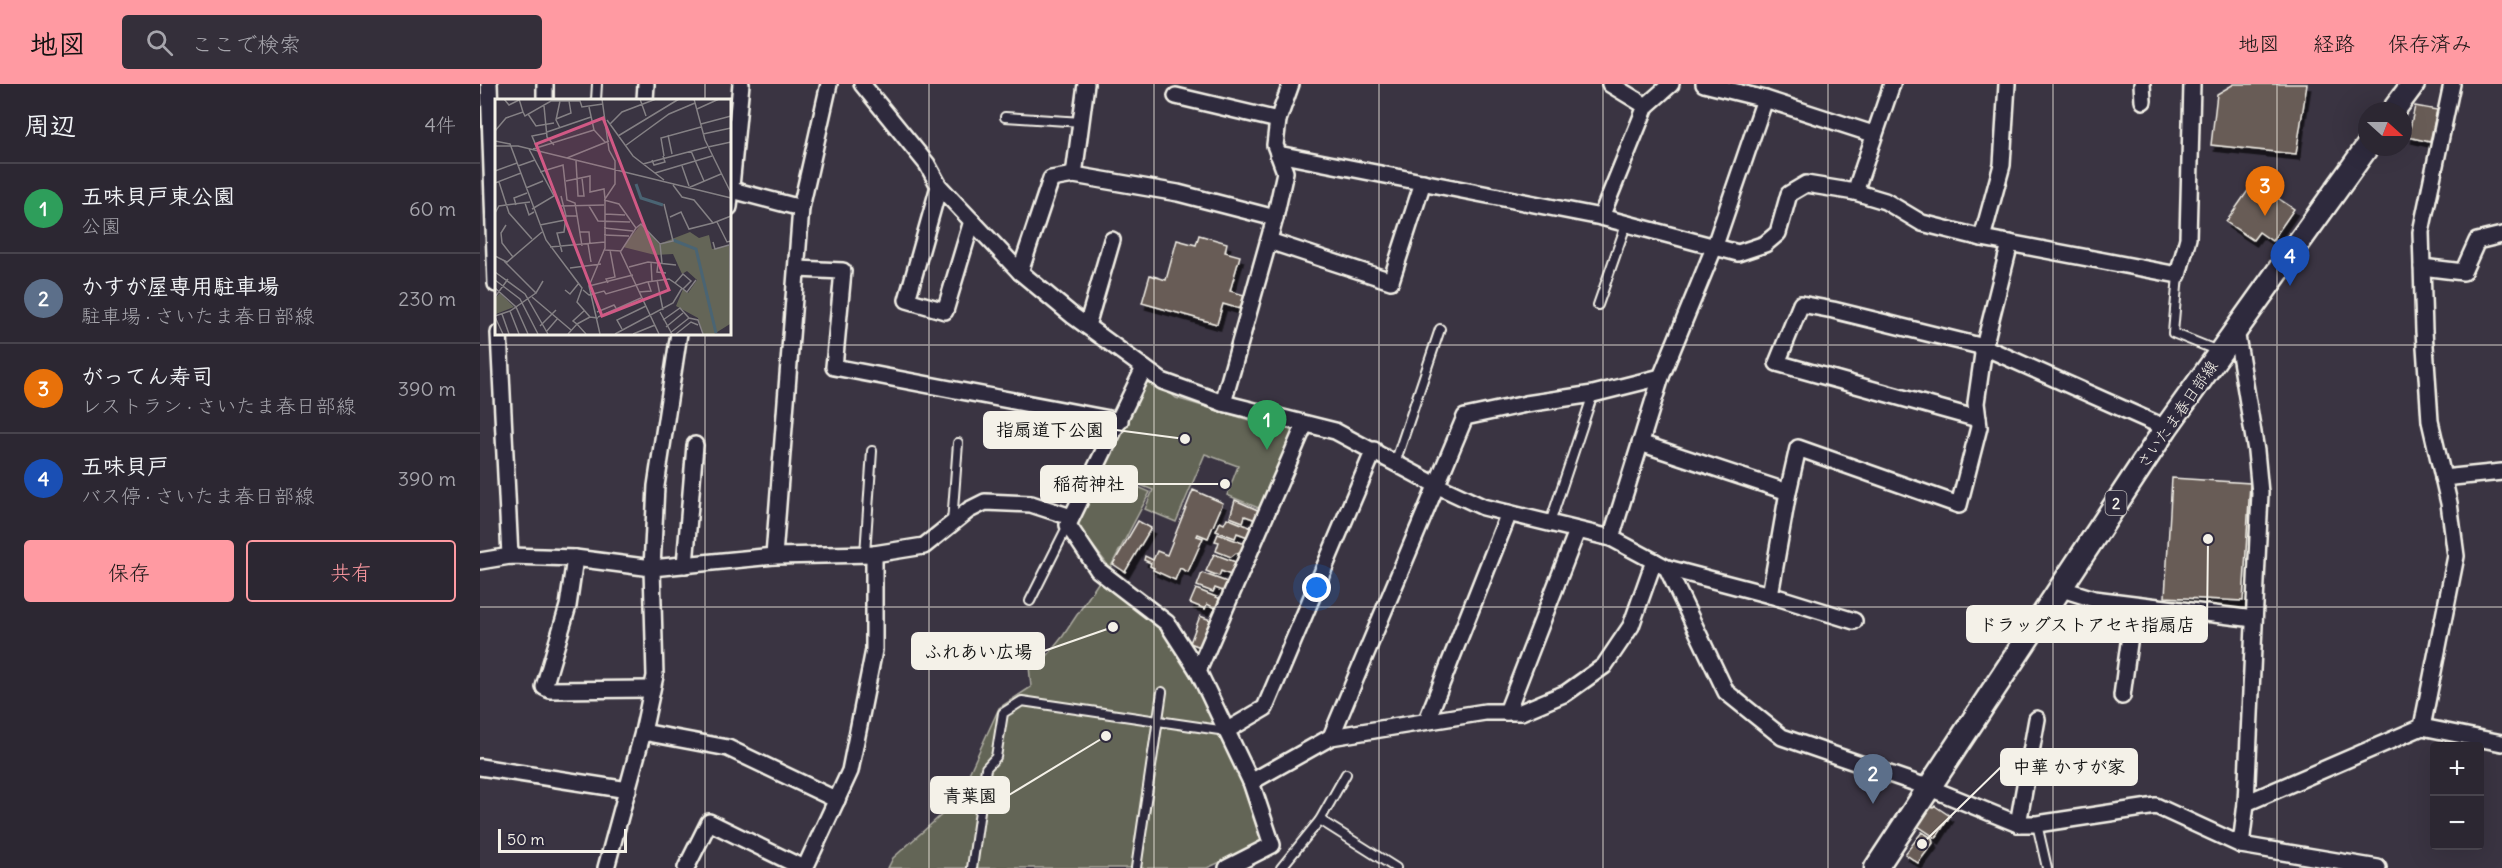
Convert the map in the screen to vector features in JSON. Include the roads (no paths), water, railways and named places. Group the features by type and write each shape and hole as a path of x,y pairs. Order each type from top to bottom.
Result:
{"main road":[{"path":"2400,102 2413,84"},
{"name":"さいたま春日部線","path":"1876,868 2166,428 2361,156"}],"street":[{"path":"489,84 495,228"},
{"path":"645,99 646,84"},
{"path":"730,201 741,84"},
{"path":"774,556 801,208 829,84"},
{"path":"862,84 927,164 939,186 1020,272 1087,326 1162,381 1223,403 1335,431 1436,485 1483,507 1611,538 1660,564 1854,621"},
{"path":"1074,175 1086,84"},
{"path":"1223,403 1269,241 1285,172 1275,145 1278,120 1291,84"},
{"path":"1610,84 1646,106"},
{"path":"1601,217 1646,106 1671,84"},
{"path":"1704,84 1765,99 1873,134"},
{"path":"1855,192 1892,84"},
{"path":"1982,238 2001,165 2007,84"},
{"path":"2142,84 2143,101"},
{"path":"1278,154 1601,217 1738,253 1765,244 1778,232 1789,194 1806,184 1855,192 1885,201 1922,223 1982,238 2178,275 2188,238 2192,84"},
{"path":"2422,728 2456,556 2449,503 2430,421 2421,232 2452,84"},
{"path":"1176,96 1278,120"},
{"path":"1611,538 1661,377 1714,248 1765,99"},
{"path":"1020,272 1051,179 1074,175 1178,193 1275,218"},
{"path":"1269,241 1391,281 1423,182"},
{"path":"939,186 907,300 945,311 972,221"},
{"path":"732,189 801,208"},
{"path":"2422,267 2463,272 2477,241 2502,235"},
{"path":"1087,326 1112,240"},
{"path":"1770,595 1798,448 1895,480 1959,506 1979,427 1976,403 1984,347 2010,243"},
{"path":"797,269 843,271 834,367 1120,421"},
{"path":"1978,418 1778,363 1801,304 1984,347 2166,428"},
{"path":"2236,330 2256,451 2260,493 2246,803 2241,845"},
{"path":"499,334 510,556"},
{"path":"606,868 643,732 655,676 652,568 656,486 678,334"},
{"path":"1069,521 1144,368"},
{"path":"1332,737 1465,417 1526,404 1593,394 1661,377"},
{"path":"1198,671 1305,424"},
{"path":"1640,443 1788,492"},
{"path":"685,565 695,445"},
{"path":"1226,731 1264,708 1374,450"},
{"path":"2443,478 2502,472"},
{"path":"480,561 510,556 575,558 652,568 774,556 869,554 924,546 951,524 985,502 1031,504 1069,521 1098,570 1167,623 1198,671 1251,782 1272,845 1227,868"},
{"path":"1427,720 1509,513"},
{"path":"1507,711 1577,531"},
{"path":"686,868 709,822 804,868 850,771 874,650 869,554"},
{"path":"575,558 568,606 544,687 550,690 651,689"},
{"path":"1251,782 1332,737 1427,720 1507,711 1521,712 1566,693 1604,666 1631,626 1660,564"},
{"path":"1660,564 1726,692 1782,737 1930,788 2018,824 2037,824 2156,806 2241,845 2378,868"},
{"path":"2059,588 2094,599 2134,606 2254,620"},
{"path":"2122,696 2134,606"},
{"path":"2018,824 2037,719"},
{"path":"2246,803 2422,728 2502,743"},
{"path":"643,732 728,748 837,800"},
{"path":"480,767 628,790"}],"lane":[{"path":"596,99 597,84"},
{"path":"1005,117 1082,122"},
{"path":"1598,305 1626,225"},
{"path":"2178,275 2173,333 2220,352"},
{"path":"1395,463 1440,329"},
{"path":"1550,524 1593,394"},
{"path":"951,524 958,443"},
{"path":"869,554 872,451"},
{"path":"1030,601 1069,521"},
{"path":"1136,868 1162,692"},
{"path":"972,868 986,768 996,757 1003,713 1022,700 1226,731"},
{"path":"1281,868 1320,820 1346,774"},
{"path":"1320,820 1396,868"},
{"path":"2037,824 2047,868"}],"place":[{"name":"がってん寿司","path":"2265,216"},
{"name":"五味貝戸","path":"2290,286"},
{"name":"指扇道下公園","path":"1185,439"},
{"name":"五味貝戸東公園","path":"1267,450"},
{"name":"稲荷神社","path":"1225,484"},
{"name":"ドラッグストアセキ指扇店","path":"2208,539"},
{"name":"ふれあい広場","path":"1113,627"},
{"name":"青葉園","path":"1106,736"},
{"name":"かすが屋専用駐車場","path":"1873,804"},
{"name":"中華 かすが家","path":"1922,844"}]}
